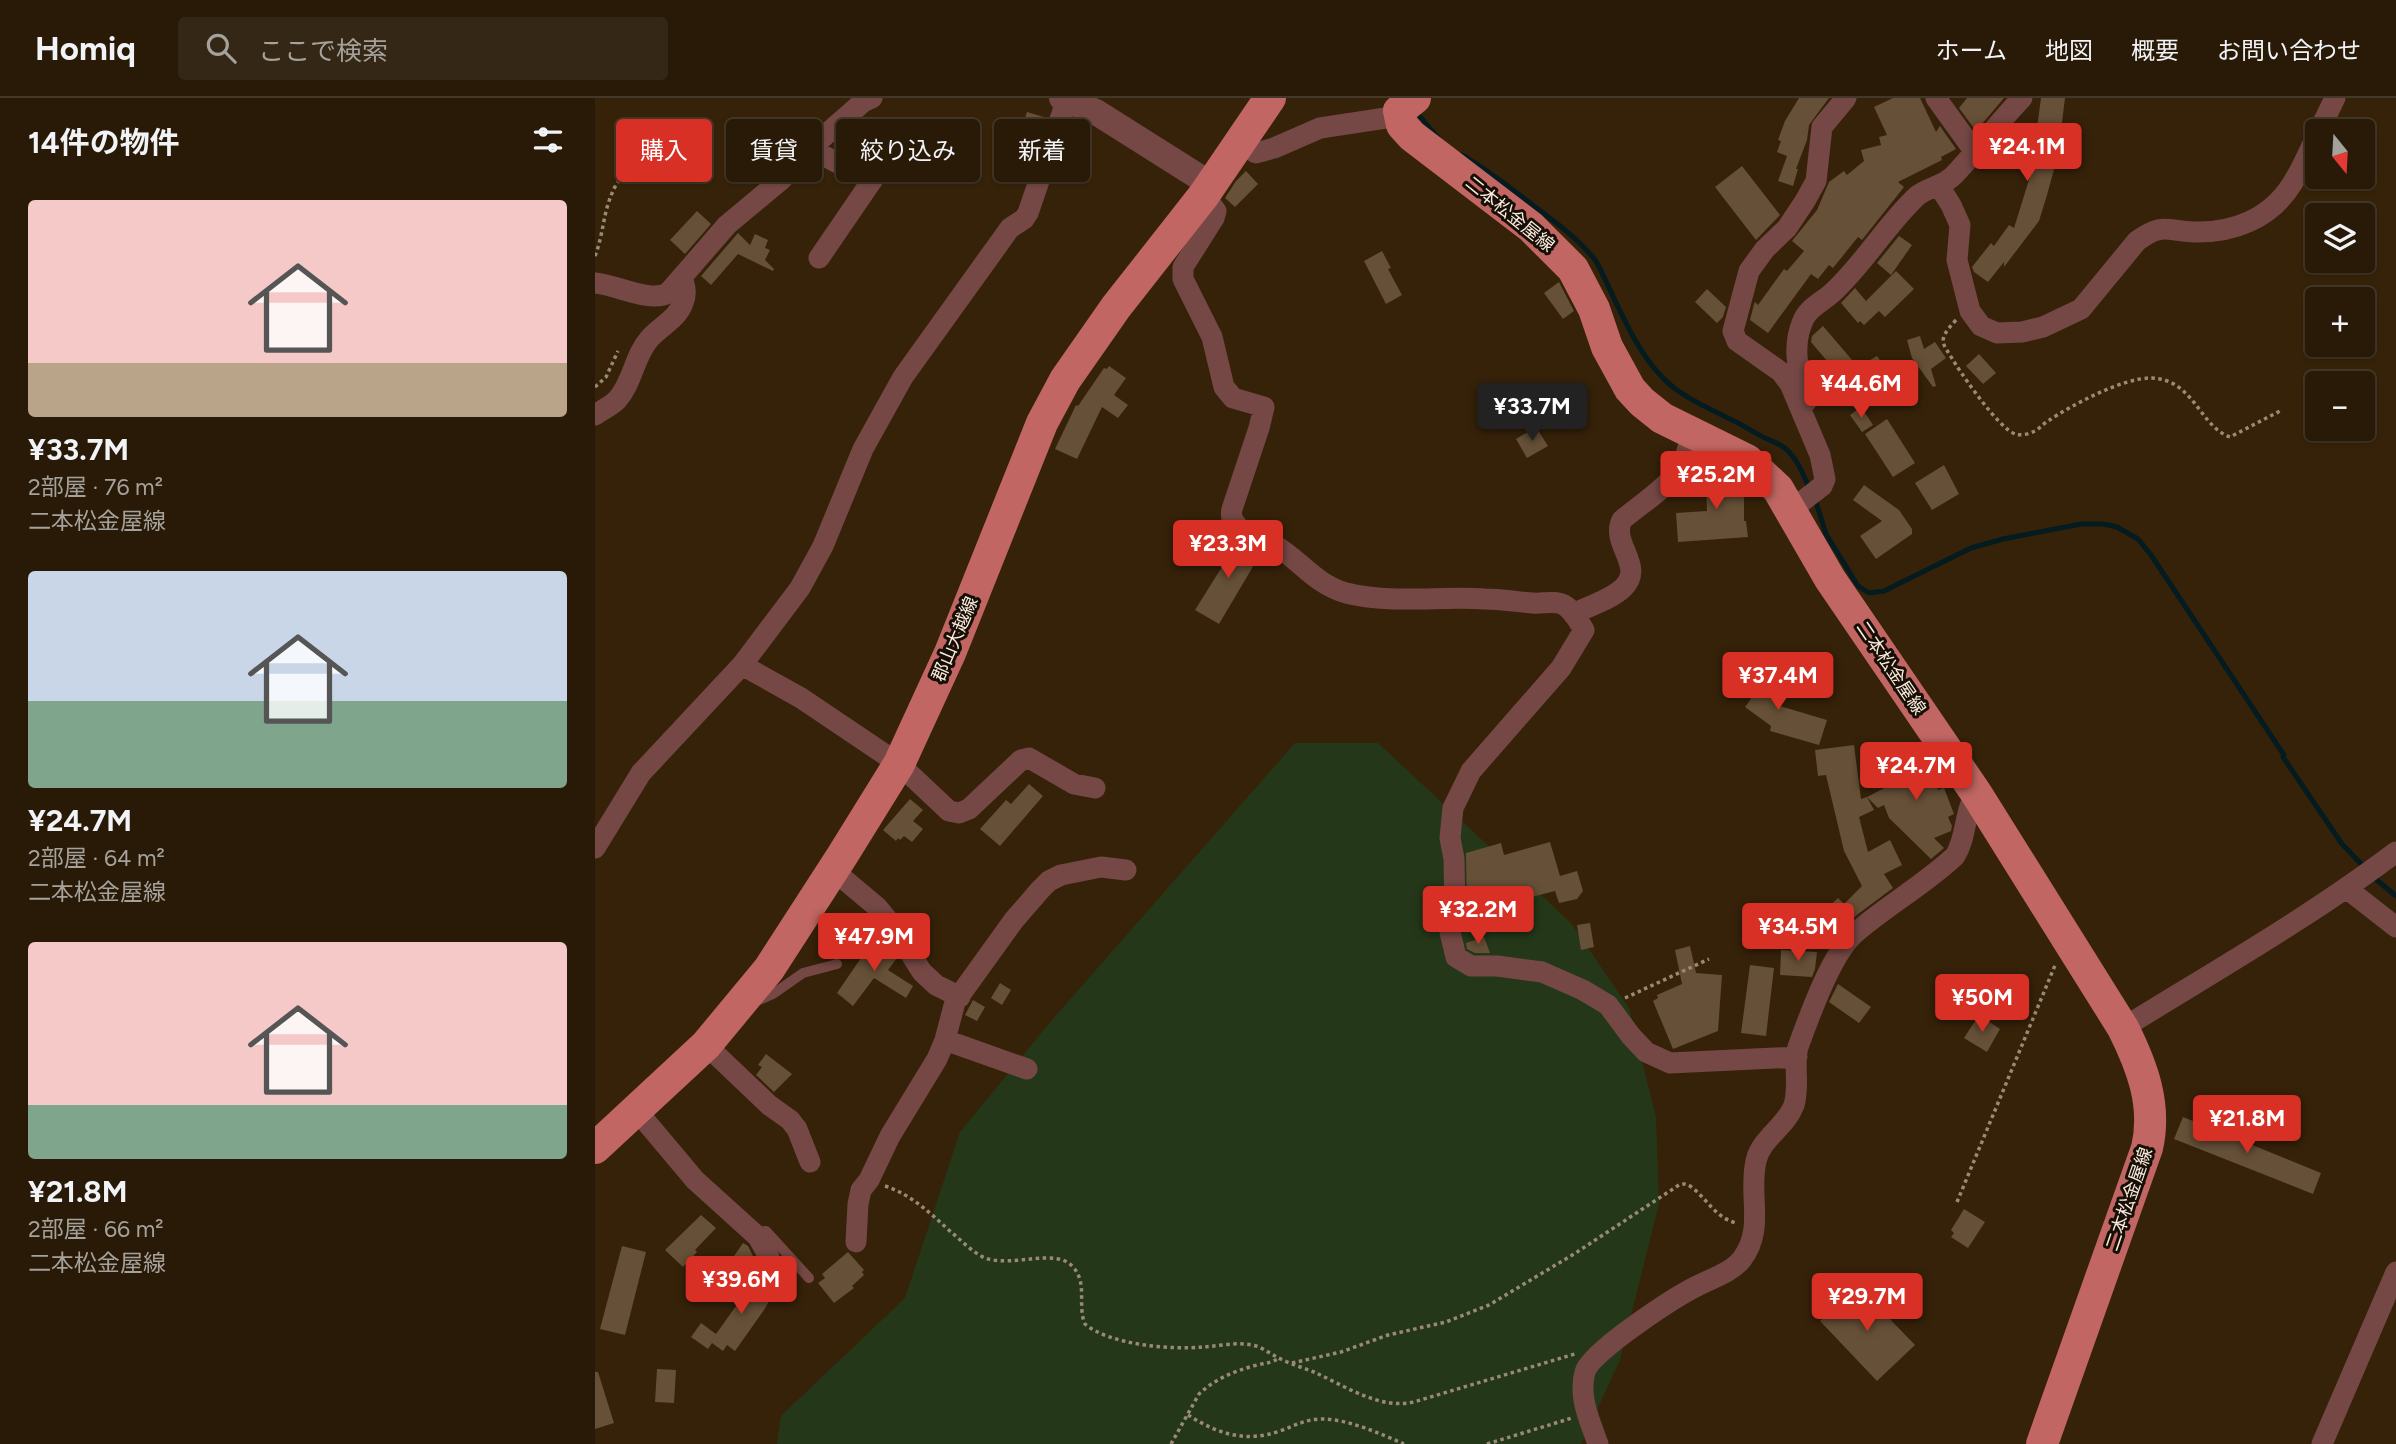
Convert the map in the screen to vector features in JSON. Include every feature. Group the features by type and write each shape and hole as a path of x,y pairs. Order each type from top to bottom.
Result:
{"main road":[{"name":"郡山大越線","path":"595,1148 706,1045 769,969 833,870 899,764 950,653 1042,423 1065,380 1116,307 1207,189 1270,98"},
{"name":"二本松金屋線","path":"1407,107 1402,125 1412,136 1531,228 1573,269 1594,309 1607,347 1630,388 1662,418 1747,460 1778,489 1829,579 1976,793 2123,1028 2138,1059 2151,1111 2151,1135 2042,1444"}],"street":[{"path":"822,139 863,102 872,98"},
{"path":"1791,510 1820,490 1825,479 1820,455 1790,384 1781,372 1737,341 1733,331 1749,271 1765,249 1787,228 1805,201 1816,181 1822,127 1846,98"},
{"path":"1936,98 1975,152"},
{"path":"1807,424 1810,415 1796,356 1797,335 1804,318 1850,275 1917,197 1952,178 2022,98"},
{"path":"2325,119 2335,98"},
{"path":"595,848 641,773 742,665 800,588 823,546 863,449 903,377 1010,228 1028,213 1065,99 1096,112 1207,189 1216,211 1182,267 1183,279 1212,337 1224,387 1233,398 1264,407 1230,516 1235,526 1274,545 1317,580 1346,593 1420,599 1485,598 1539,604 1554,602 1564,605 1584,630 1575,649 1561,668 1471,771 1453,808 1450,838 1454,859 1455,910 1450,932 1457,957 1471,966 1497,966 1542,972 1583,990 1608,1005 1646,1052 1670,1063 1797,1057"},
{"path":"1239,143 1256,153 1320,128 1407,107"},
{"path":"1939,186 1960,225 1958,269 1970,311 1976,321 1988,331 2006,334 2062,320 2081,309 2130,249 2147,234 2166,228 2192,232 2220,230 2247,224 2259,218 2287,192 2305,158"},
{"path":"595,283 612,285 655,298 667,293 727,225 779,182"},
{"path":"819,258 871,182"},
{"path":"595,415 616,401 626,387 636,361 649,339 679,312 685,300 686,289 682,277"},
{"path":"1573,614 1623,588 1629,579 1632,574 1630,559 1621,543 1619,528 1622,520 1663,488 1682,466 1689,451 1691,432"},
{"path":"742,665 801,698 899,764 949,811 969,809 1021,760 1029,758 1074,784 1095,789"},
{"path":"1598,1444 1587,1413 1582,1386 1585,1370 1605,1350 1669,1302 1735,1265 1749,1248 1755,1227 1756,1161 1761,1148 1786,1119 1793,1105 1798,1085 1797,1057 1812,1010 1853,935 1955,856 1963,839 1969,804 1976,793"},
{"path":"2123,1028 2297,921 2396,852"},
{"path":"856,1242 857,1205 861,1190 937,1059 955,1002 1014,920 1049,881 1061,875 1101,867 1126,870"},
{"path":"833,870 877,907 895,929 922,972 936,985 960,996"},
{"path":"2346,888 2396,927"},
{"path":"945,1040 1027,1069"},
{"path":"706,1045 769,1105 790,1120 797,1129 810,1162"},
{"path":"637,1111 695,1180 753,1233 769,1257"},
{"path":"2322,1444 2396,1272"}],"lane":[{"path":"740,1003 756,1003 803,973 837,964"},
{"path":"753,1233 766,1231 809,1278"}],"path":[{"path":"595,256 603,234 610,198 619,182"},
{"path":"1970,311 1955,320 1943,335 1943,344 1967,382 2014,434 2024,435 2035,431 2072,406 2111,388 2151,378 2165,381 2188,394 2220,433 2230,437 2280,411"},
{"path":"1957,1202 2068,940"},
{"path":"1608,1005 1709,959"},
{"path":"869,1180 899,1191 914,1200 969,1248 986,1258 1016,1261 1051,1257 1067,1262 1076,1271 1081,1284 1082,1318 1087,1326 1101,1334 1178,1348 1248,1344 1379,1401 1401,1404 1428,1398 1583,1352 1605,1350"},
{"path":"1292,1363 1341,1352 1388,1335 1437,1325 1489,1305 1574,1254 1675,1186 1688,1185 1722,1217 1731,1222 1755,1227"},
{"path":"1171,1444 1199,1394 1219,1378 1279,1358"},
{"path":"1487,1444 1587,1413"},
{"path":"1188,1415 1229,1436 1262,1436 1303,1421 1322,1419 1343,1422 1404,1444"}],"green space":[{"path":"1295,743 1378,743 1571,923 1629,1008 1656,1118 1659,1203 1620,1360 1581,1444 777,1444 781,1416 905,1298 960,1132 1052,1020"}],"building":[{"path":"1799,98 1829,98 1809,125 1793,186 1778,181 1787,156 1777,152 1785,121"},
{"path":"1893,98 1920,98 1936,132 1940,126 1956,149 1941,157 1942,160 1898,182 1904,187 1862,240 1858,237 1833,268 1829,265 1818,279 1811,274 1768,333 1750,320 1755,302 1758,305 1784,269 1787,271 1804,251 1792,241 1817,210 1829,182 1844,171 1847,175 1864,161 1861,150 1881,145 1879,137 1887,135 1874,107"},
{"path":"1967,98 2004,98 1976,131 1959,108"},
{"path":"2041,98 2065,98 2058,155 2047,195 2039,221 2004,267 2004,262 1988,282 1974,272 1972,267 1991,243 1994,246 2009,225 2014,228 2032,170 2008,166 2009,161 2004,160 2006,146 2000,146 2001,142 2009,132 2036,135"},
{"path":"1027,112 1047,118 1047,119 1025,119"},
{"path":"1742,166 1780,215 1756,240 1715,187"},
{"path":"1246,171 1258,184 1235,207 1225,198"},
{"path":"697,211 711,224 685,254 670,240"},
{"path":"738,233 750,245 755,234 768,240 765,248 770,250 765,260 773,271 738,254 711,285 701,276"},
{"path":"1899,236 1912,245 1891,275 1877,263"},
{"path":"1382,251 1402,295 1386,304 1364,261"},
{"path":"1896,271 1914,289 1885,317 1879,311 1864,325 1860,321 1858,323 1841,303 1855,288 1866,301"},
{"path":"1559,282 1574,311 1563,319 1544,293"},
{"path":"1707,289 1726,307 1723,317 1717,323 1695,302"},
{"path":"1823,326 1858,367 1877,356 1893,378 1853,407 1837,386 1844,381 1811,342 1812,336"},
{"path":"1920,336 1924,349 1935,342 1946,358 1931,369 1936,386 1933,387 1912,358 1907,340"},
{"path":"1979,354 1996,373 1983,384 1966,366"},
{"path":"1109,366 1126,378 1114,395 1128,405 1118,418 1102,407 1077,459 1055,449 1076,405 1078,406 1104,368"},
{"path":"1861,407 1873,425 1862,432 1850,415"},
{"path":"1887,419 1915,463 1893,477 1865,434"},
{"path":"1536,427 1548,446 1527,458 1516,439"},
{"path":"1705,462 1721,468 1721,479 1740,478 1744,482 1744,521 1748,537 1678,542 1676,513 1707,511"},
{"path":"1944,465 1959,494 1932,510 1915,483"},
{"path":"1864,485 1899,510 1912,529 1912,534 1876,559 1860,536 1882,521 1853,500"},
{"path":"1231,538 1261,553 1219,624 1195,610 1225,562 1219,558"},
{"path":"1737,665 1779,701 1776,705 1827,720 1819,745 1770,731 1771,726 1745,707 1751,699 1726,676"},
{"path":"1854,745 1861,799 1867,797 1874,810 1859,817 1868,852 1890,840 1902,865 1884,874 1893,888 1858,914 1837,934 1819,916 1838,898 1844,904 1862,886 1844,851 1826,775 1818,776 1815,750"},
{"path":"1923,749 1938,790 1944,788 1954,814 1948,817 1951,831 1934,838 1944,848 1931,859 1889,818 1884,805 1878,808 1867,797 1894,783 1886,763"},
{"path":"1029,784 1043,796 1000,846 980,829 1006,800 1011,804"},
{"path":"910,799 923,810 913,821 923,829 912,842 904,836 896,841 883,830"},
{"path":"1550,842 1560,876 1577,871 1583,891 1577,899 1559,903 1555,891 1467,914 1466,853 1501,843 1504,855"},
{"path":"1590,923 1594,947 1581,950 1577,925"},
{"path":"882,934 897,958 888,970 913,986 906,998 874,978 853,1006 837,993 863,955 865,956"},
{"path":"1484,937 1490,953 1475,953 1467,949 1466,943"},
{"path":"1690,946 1696,973 1722,975 1718,1031 1673,1049 1653,1001 1658,998 1657,995 1682,984 1675,950"},
{"path":"1781,950 1817,952 1812,977 1780,975"},
{"path":"1750,965 1774,968 1766,1036 1741,1033"},
{"path":"1000,983 1011,990 1002,1005 991,998"},
{"path":"1838,984 1871,1007 1859,1023 1829,1002"},
{"path":"973,1000 985,1007 977,1021 965,1015"},
{"path":"1979,1015 2000,1029 1987,1052 1964,1038"},
{"path":"766,1054 792,1074 774,1092 756,1075 762,1067 758,1065"},
{"path":"2183,1117 2321,1173 2313,1194 2174,1139"},
{"path":"1964,1209 1985,1222 1968,1248 1951,1237 1954,1233 1951,1230"},
{"path":"701,1215 716,1228 683,1267 665,1250"},
{"path":"743,1243 748,1246 753,1256 746,1267 732,1259"},
{"path":"622,1246 646,1252 625,1335 600,1329"},
{"path":"848,1252 864,1270 864,1275 852,1286 854,1288 834,1303 818,1283 825,1278 822,1274"},
{"path":"772,1269 784,1276 735,1351 727,1345 723,1351 712,1343 708,1349 691,1337 701,1323 716,1334 741,1299 748,1304 767,1270"},
{"path":"1857,1285 1915,1345 1877,1381 1820,1321"},
{"path":"657,1369 676,1370 674,1403 655,1402"},
{"path":"595,1372 598,1372 614,1423 595,1429"}],"waterway":[{"path":"1417,113 1440,140"},
{"path":"1462,155 1548,216 1589,253 1596,261 1638,346 1661,376 1690,398 1783,447 1797,463 1810,490"},
{"path":"1815,499 1826,534 1858,586 1869,593 1884,591 1971,548 2003,539 2081,524 2117,527 2138,539 2342,844 2366,869"},
{"path":"2372,876 2396,896"}]}
